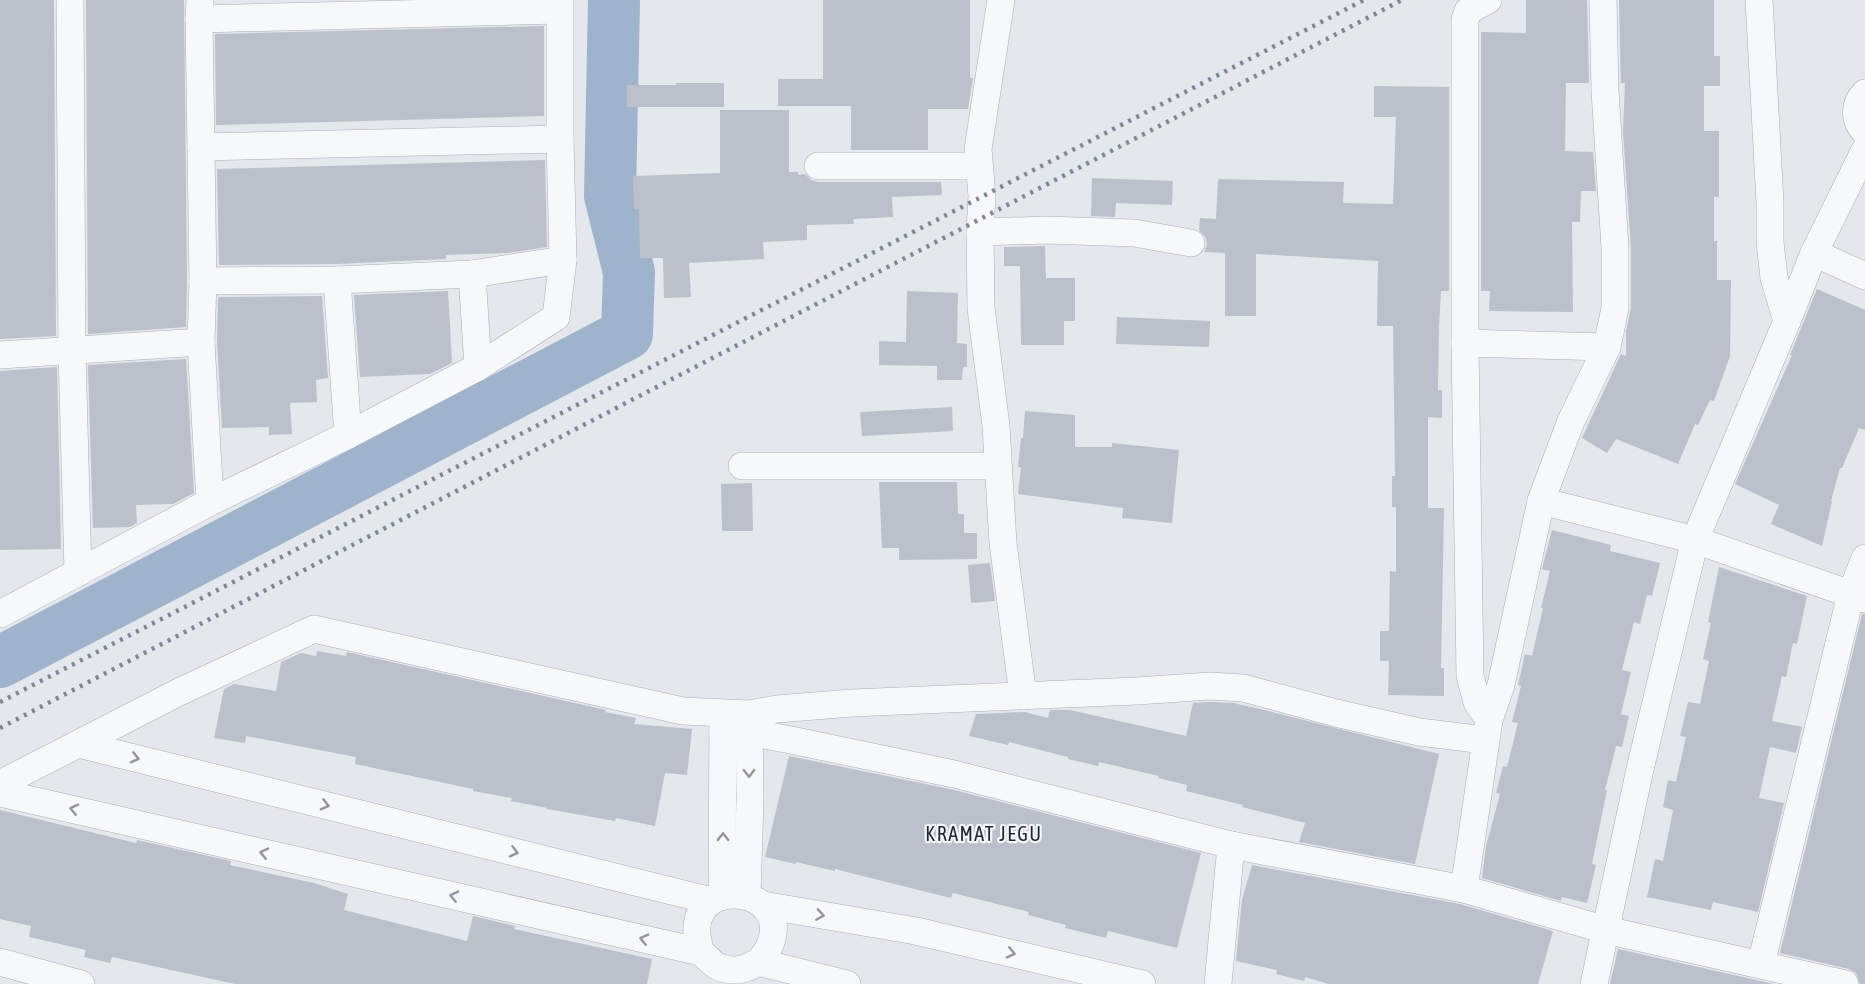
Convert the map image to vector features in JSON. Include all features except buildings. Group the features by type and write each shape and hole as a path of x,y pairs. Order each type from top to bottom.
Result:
{"street":[{"path":"70,0 72,351 78,573"},
{"path":"1001,0 978,148 981,196 981,308 996,426 1004,543 1023,696"},
{"path":"1487,730 1470,676 1465,343 1465,20 1468,11 1488,0"},
{"path":"1464,889 1487,730 1500,685 1541,501 1571,421 1607,347 1615,308 1615,248 1605,102 1603,0"},
{"path":"1758,0 1770,204 1770,242 1774,278 1787,321"},
{"path":"0,614 210,502 348,435 478,367 556,317 563,260 560,5 199,10 203,281 201,342 210,502"},
{"path":"1865,93 1856,107 1856,119 1865,132"},
{"path":"201,147 560,139"},
{"path":"1594,984 1640,769 1695,540 1814,253 1865,150"},
{"path":"818,166 978,166"},
{"path":"980,232 1047,230 1134,233 1191,243"},
{"path":"1814,253 1865,276"},
{"path":"203,281 337,280 472,274 563,260"},
{"path":"472,274 478,367"},
{"path":"337,280 348,435"},
{"path":"0,355 201,342"},
{"path":"1465,343 1607,347"},
{"path":"742,466 997,466"},
{"path":"1541,501 1695,540 1858,597"},
{"path":"1761,964 1858,597 1865,558"},
{"path":"0,784 179,692 314,629 954,774 1230,845 1464,889 1606,930 1845,984"},
{"path":"736,723 777,709 1210,686 1243,688 1419,732 1487,730"},
{"path":"736,723 736,899"},
{"path":"78,744 736,899 916,931 1142,984"},
{"path":"0,793 712,967 755,970 847,984"},
{"path":"1218,984 1230,845"},
{"path":"712,967 697,938 697,925 702,912 736,899 770,916 773,928 770,947 755,970"},
{"path":"0,962 81,984"}],"waterway":[{"path":"0,662 627,334 629,272 610,196 614,0"}],"railway":[{"path":"0,702 1364,0"},
{"path":"0,728 1402,0"}],"district":[{"name":"KRAMAT JEGU","path":"984,834"}]}
